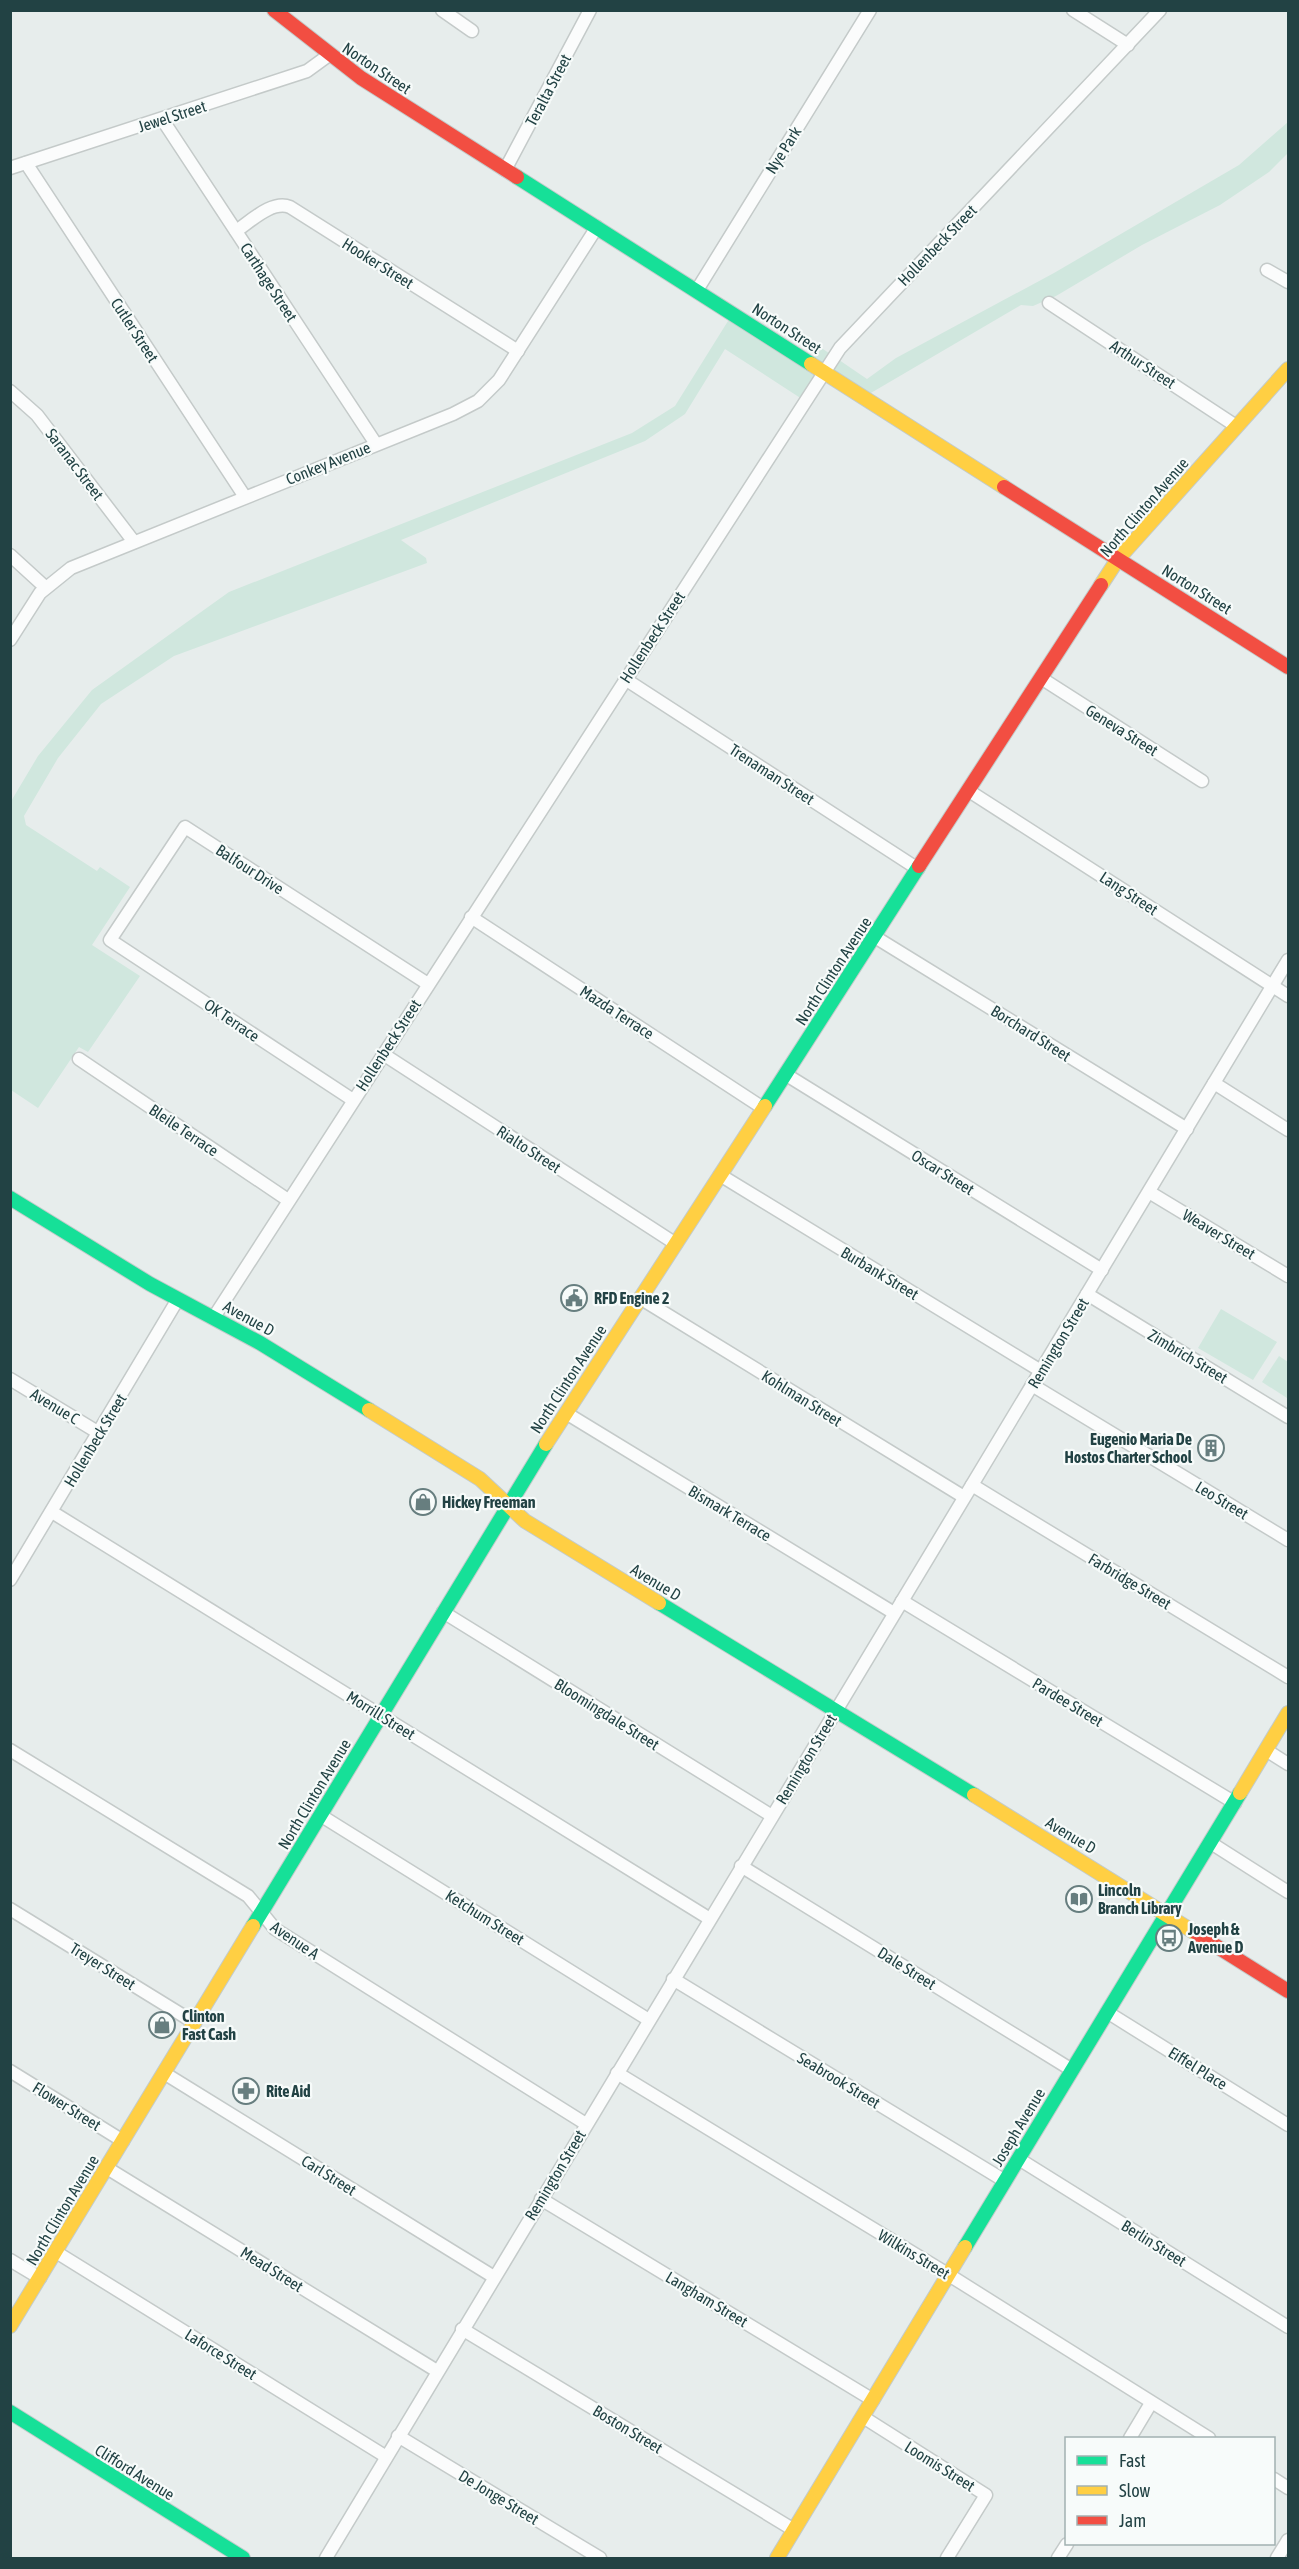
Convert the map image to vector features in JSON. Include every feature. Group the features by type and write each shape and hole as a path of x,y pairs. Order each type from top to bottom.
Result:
{"street":[{"name":"Norton Street","path":"274,10 329,56 1288,667"},
{"path":"442,10 472,31"},
{"name":"Teralta Street","path":"505,170 590,10"},
{"name":"Nye Park","path":"697,290 870,10"},
{"path":"1073,10 1128,45"},
{"name":"Hollenbeck Street","path":"214,1317 625,679 847,340 1160,10"},
{"name":"Jewel Street","path":"10,168 307,71 329,56"},
{"name":"Carthage Street","path":"162,119 376,444"},
{"name":"Cutler Street","path":"26,163 245,496"},
{"name":"Hooker Street","path":"236,231 277,205 290,207 518,351"},
{"name":"Conkey Avenue","path":"10,640 45,587 71,568 470,406 492,388 597,227"},
{"path":"1267,270 1288,282"},
{"name":"Arthur Street","path":"1049,303 1236,426"},
{"name":"North Clinton Avenue","path":"10,2326 508,1505 1118,559 1288,369"},
{"name":"Saranac Street","path":"10,391 38,415 134,542"},
{"path":"10,555 45,587"},
{"name":"Geneva Street","path":"1041,678 1202,781"},
{"name":"Trenaman Street","path":"625,679 918,870"},
{"name":"Lang Street","path":"969,791 1288,996"},
{"name":"Balfour Drive","path":"110,940 185,827 428,984"},
{"name":"Mazda Terrace","path":"471,917 764,1108"},
{"name":"Borchard Street","path":"875,937 1187,1129"},
{"name":"OK Terrace","path":"110,940 353,1100"},
{"name":"Remington Street","path":"326,2559 385,2456 1288,960"},
{"name":"Rialto Street","path":"383,1053 675,1244"},
{"name":"Bleile Terrace","path":"79,1059 288,1200"},
{"name":"Oscar Street","path":"785,1074 1101,1270"},
{"path":"1214,1083 1288,1130"},
{"name":"Burbank Street","path":"720,1175 1041,1371"},
{"name":"Weaver Street","path":"1149,1192 1288,1276"},
{"name":"Avenue D","path":"10,1198 178,1299 260,1343 480,1479 500,1494 525,1521 836,1710 1288,1991"},
{"name":"Zimbrich Street","path":"1087,1294 1288,1417"},
{"name":"Kohlman Street","path":"640,1298 964,1497"},
{"name":"Hollenbeck Street","path":"10,1580 15,1562 52,1512 178,1299"},
{"name":"Avenue C","path":"10,1379 99,1433"},
{"name":"Leo Street","path":"1032,1385 1288,1540"},
{"name":"Bismark Terrace","path":"567,1413 894,1613"},
{"name":"Farbridge Street","path":"972,1485 1288,1677"},
{"name":"Morrill Street","path":"52,1512 710,1919"},
{"name":"Pardee Street","path":"902,1601 1235,1803"},
{"name":"Bloomingdale Street","path":"443,1612 772,1816"},
{"name":"Joseph Avenue","path":"777,2559 1288,1713"},
{"name":"Avenue A","path":"10,1750 248,1896 275,1929 586,2124"},
{"path":"1266,1750 1288,1764"},
{"name":"Ketchum Street","path":"320,1815 649,2020"},
{"path":"1211,1843 1288,1892"},
{"name":"Dale Street","path":"741,1866 1072,2070"},
{"name":"Treyer Street","path":"10,1909 195,2023"},
{"name":"Seabrook Street","path":"673,1979 1005,2181"},
{"name":"Eiffel Place","path":"1107,2012 1288,2125"},
{"name":"Flower Street","path":"10,2071 123,2141"},
{"name":"Carl Street","path":"164,2073 494,2277"},
{"name":"Wilkins Street","path":"617,2073 949,2275 1206,2437"},
{"name":"Berlin Street","path":"1019,2159 1288,2327"},
{"name":"Mead Street","path":"107,2168 437,2371"},
{"name":"Langham Street","path":"541,2199 873,2400"},
{"name":"Laforce Street","path":"56,2252 385,2456"},
{"path":"10,2260 40,2278"},
{"name":"Boston Street","path":"462,2329 794,2530"},
{"path":"1131,2437 1151,2403"},
{"name":"Clifford Avenue","path":"10,2412 243,2559"},
{"name":"Loomis Street","path":"862,2417 986,2495 947,2559"},
{"name":"De Jonge Street","path":"398,2436 600,2559"},
{"path":"1275,2480 1288,2488"},
{"path":"1277,2559 1288,2540"},
{"path":"1058,2559 1066,2545"}],"green space":[{"path":"1288,122 1288,153 1269,172 1220,205 1142,245 1056,296 1033,306 1021,305 864,397 824,372 805,401 725,349 685,414 645,441 401,540 426,558 427,563 174,656 101,704 58,758 24,816 26,825 97,871 100,867 130,887 92,945 140,976 88,1052 79,1047 38,1108 11,1090 10,803 38,756 92,690 229,592 632,433 675,406 733,313 811,363 820,347 867,379 896,358 1054,273 1239,165"},
{"path":"1221,1309 1277,1342 1253,1380 1198,1348"},
{"path":"1279,1356 1288,1362 1287,1398 1262,1382"}],"traffic: fast":[{"path":"517,177 811,364"},
{"path":"765,1106 919,866"},
{"path":"10,1198 150,1284 260,1343 369,1410"},
{"path":"253,1926 546,1444"},
{"path":"659,1603 974,1795"},
{"path":"965,2247 1240,1793"},
{"path":"10,2412 243,2558"}],"traffic: slow":[{"path":"811,364 1004,487"},
{"path":"1101,585 1118,559 1288,369"},
{"path":"546,1444 765,1106"},
{"path":"369,1410 480,1479 525,1521 659,1603"},
{"path":"1240,1793 1288,1713"},
{"path":"974,1795 1197,1934"},
{"path":"10,2326 253,1926"},
{"path":"777,2558 965,2247"}],"traffic: jam":[{"path":"274,10 361,78 517,177"},
{"path":"1004,487 1288,667"},
{"path":"919,866 1101,585"},
{"path":"1197,1934 1288,1991"}],"place":[{"name":"RFD Engine 2","path":"574,1298"},
{"name":"Eugenio Maria De Hostos Charter School","path":"1211,1448"},
{"name":"Hickey Freeman","path":"423,1502"},
{"name":"Lincoln Branch Library","path":"1079,1899"},
{"name":"Joseph & Avenue D","path":"1169,1938"},
{"name":"Clinton Fast Cash","path":"162,2025"},
{"name":"Rite Aid","path":"246,2091"}]}
